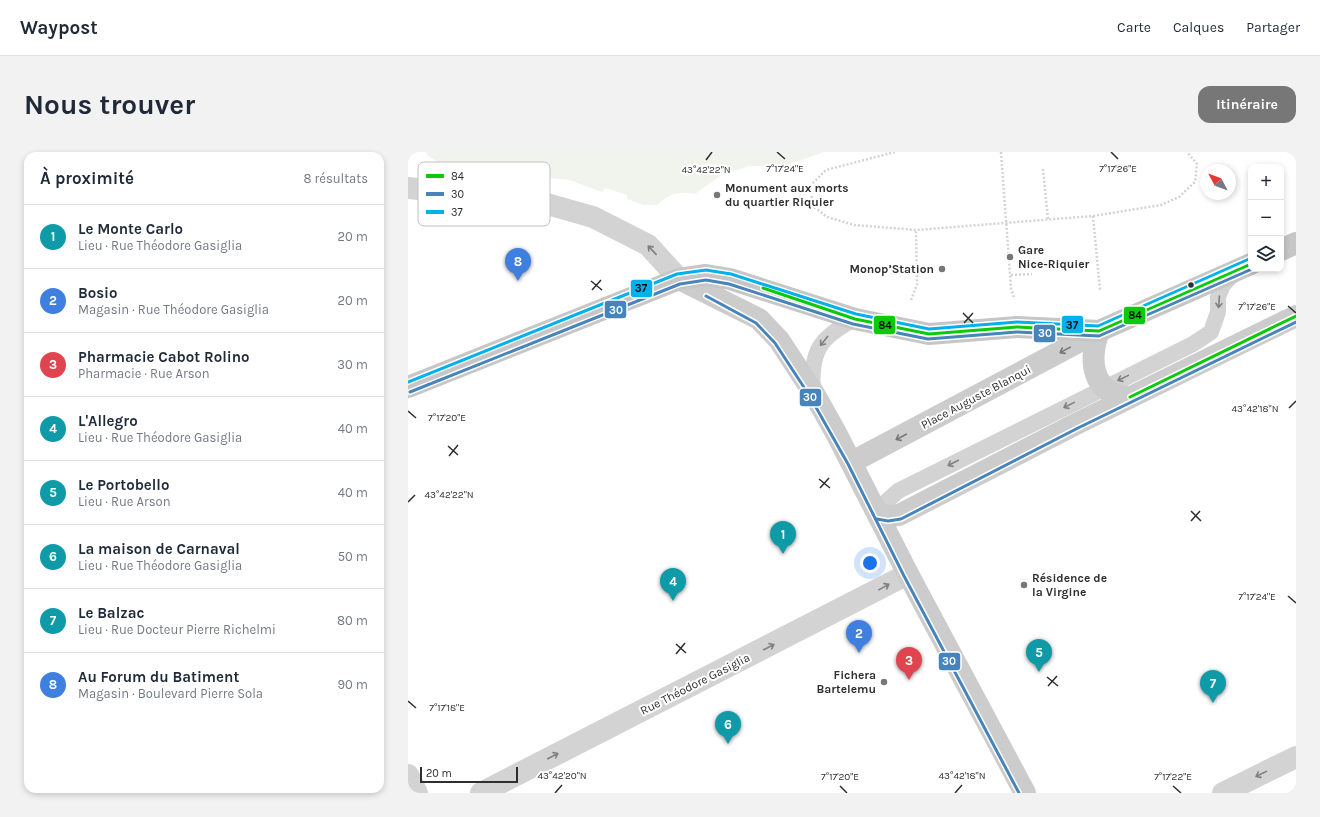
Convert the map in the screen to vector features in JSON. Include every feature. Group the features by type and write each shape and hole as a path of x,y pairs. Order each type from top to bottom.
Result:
{"main road":[{"path":"1284,249 1296,243"},
{"path":"408,387 679,278 706,275 730,279 855,319 929,334 1017,327 1099,331 1244,267"},
{"path":"679,278 759,319 779,340 813,392 852,462 908,574 1025,793"},
{"path":"878,514 888,516 899,515 1130,397 1296,316"},
{"path":"1099,331 1094,345 1092,358 1094,370 1109,393 1118,396 1130,397"},
{"name":"Place Auguste Blanqui","path":"852,462 1099,331"}],"street":[{"path":"408,188 418,189"},
{"path":"550,205 593,217 648,245 679,278"},
{"name":"Rue Théodore Gasiglia","path":"481,793 908,574"},
{"path":"1223,793 1296,757"},
{"path":"408,775 417,793"}],"lane":[{"path":"878,514 887,501 898,491 1104,387 1193,344 1211,332 1218,312 1218,297 1224,285 1244,267"},
{"path":"813,392 813,364 823,341 836,329 855,319"}],"path":[{"path":"895,152 826,170 810,186 813,206 827,217 854,225 916,230 1093,216 1161,205 1179,197 1194,182 1197,164 1187,152"},
{"path":"1001,152 1010,275 1014,298"},
{"path":"1043,169 1048,220"},
{"path":"1093,216 1100,290"},
{"path":"911,300 917,285 916,230"},
{"path":"1010,275 1032,274"}],"shaded area":[{"path":"426,152 824,152 784,166 749,166 720,176 695,194 679,193 670,195 657,205 643,205 627,199 627,195 605,188 602,192 569,180 550,178 550,162 439,162 428,156"}],"transit line":[{"name":"37","path":"408,382 677,274 706,270 731,274 856,314 929,329 1017,322 1098,326 1248,259"},
{"name":"84","path":"763,288 855,319 929,334 1017,327 1099,331 1248,265"},
{"name":"30","path":"410,392 680,284 706,280 729,284 853,324 928,339 1017,332 1099,336 1248,271"},
{"name":"30","path":"706,296 756,323 775,343 809,395 848,464 904,576 1019,793"},
{"name":"84","path":"1130,397 1296,316"},
{"name":"30","path":"877,519 888,521 901,519 1078,428 1296,322"}],"place":[{"name":"Monument aux morts du quartier Riquier","path":"717,195"},
{"name":"Gare Nice-Riquier","path":"1010,257"},
{"name":"Monop’Station","path":"942,269"},
{"name":"Au Forum du Batiment","path":"518,281"},
{"name":"Le Monte Carlo","path":"783,554"},
{"name":"Résidence de la Virgine","path":"1024,585"},
{"name":"L'Allegro","path":"673,601"},
{"name":"Bosio","path":"859,653"},
{"name":"Le Portobello","path":"1039,672"},
{"name":"Pharmacie Cabot Rolino","path":"909,680"},
{"name":"Fichera Bartelemu","path":"884,682"},
{"name":"Le Balzac","path":"1213,703"},
{"name":"La maison de Carnaval","path":"728,744"}]}
